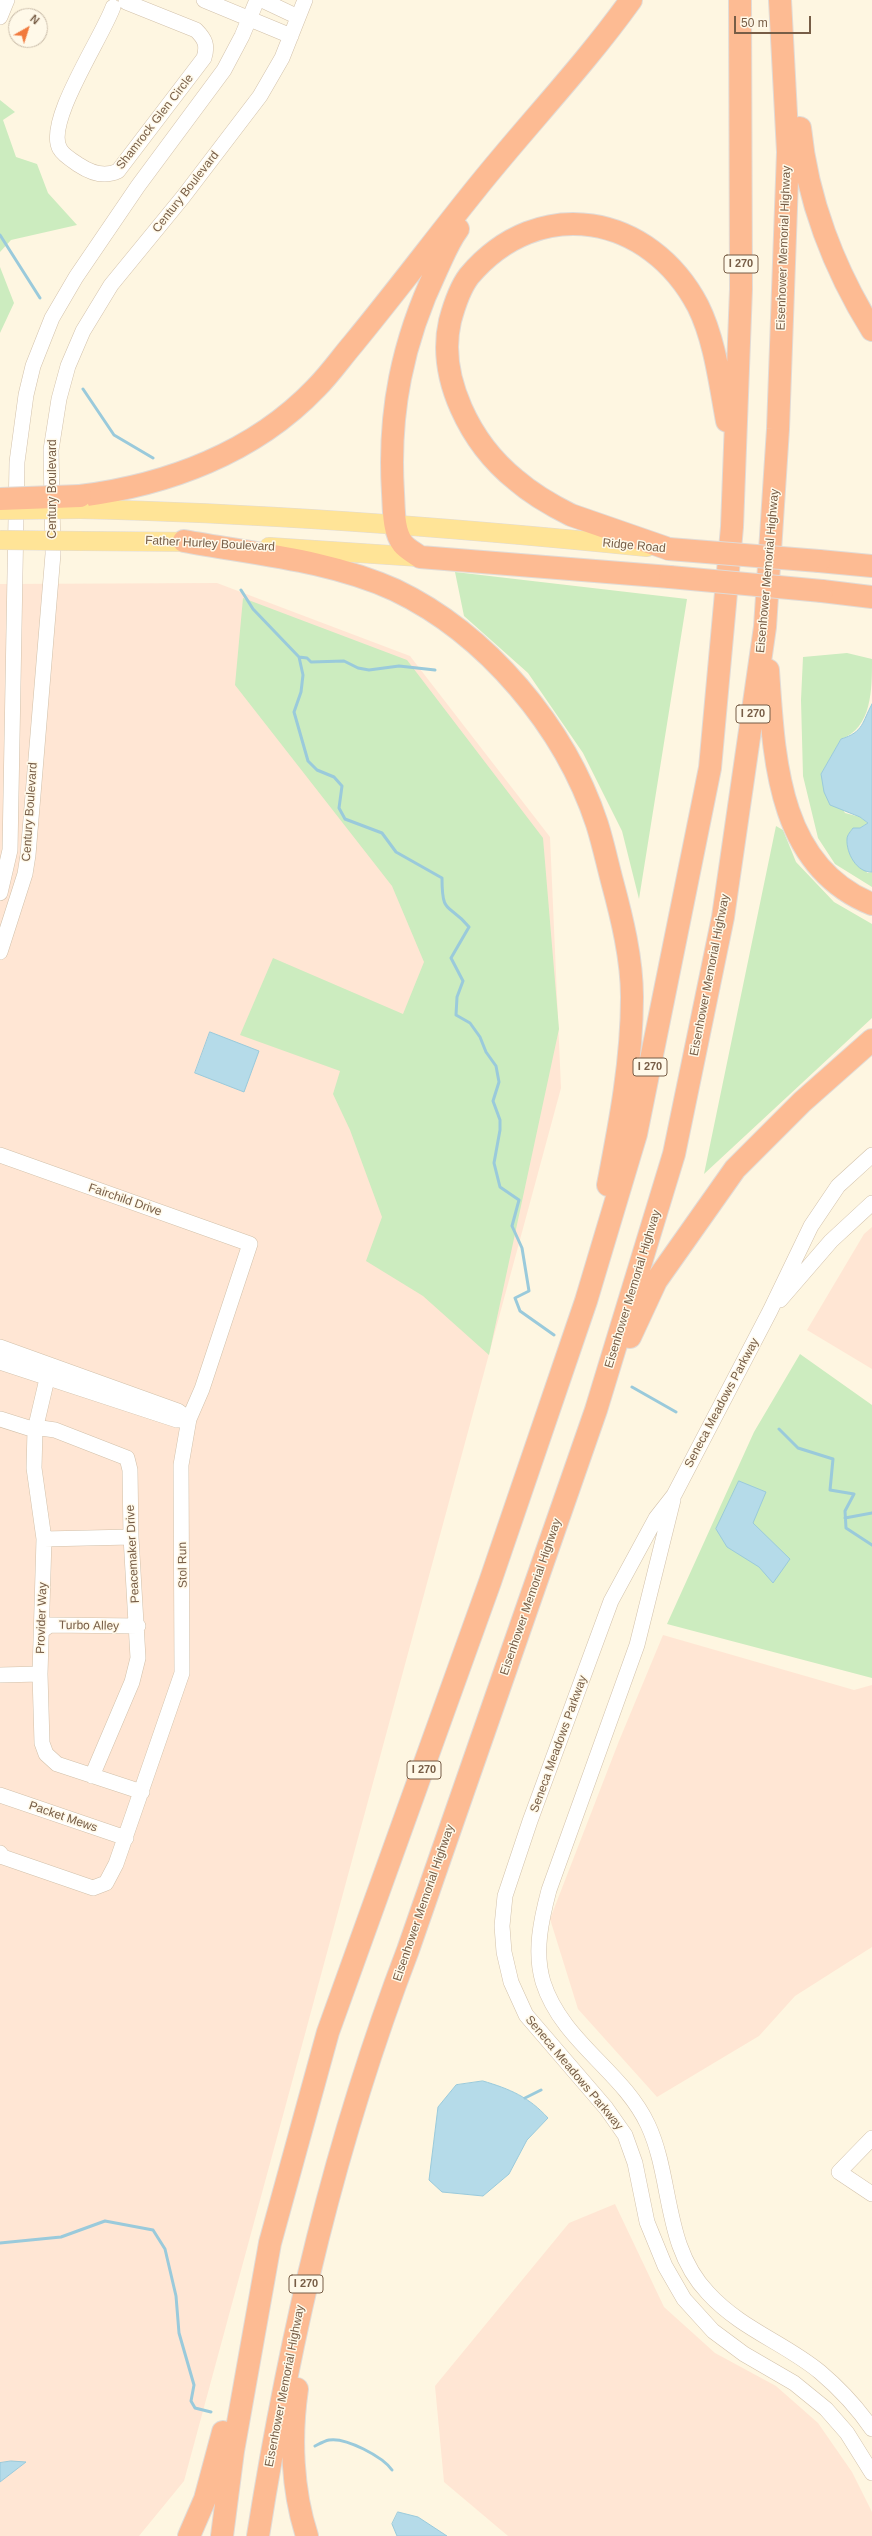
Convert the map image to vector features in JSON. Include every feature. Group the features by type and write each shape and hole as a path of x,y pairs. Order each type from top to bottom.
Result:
{"highway":[{"path":"0,499 80,503 149,484 192,470 238,448 263,432 294,408 316,388 387,303 490,172 526,131 631,0"},
{"name":"I 270","path":"222,2536 233,2451 270,2243 328,2032 488,1589 586,1301 636,1134 710,768 732,527 741,289 740,0"},
{"name":"Eisenhower Memorial Highway","path":"258,2536 280,2408 313,2254 337,2163 375,2036 408,1950 596,1410 674,1154 723,917 765,627 778,429 788,152 780,0"},
{"path":"792,0 793,56 803,159 825,234 852,297 872,330"},
{"path":"526,131 452,236 425,293 408,341 392,427 396,526 403,544 420,557 670,577 822,591 868,597"},
{"path":"669,549 559,509 515,480 482,444 464,414 449,366 447,336 454,307 468,277 508,243 557,224 580,223 610,228 638,241 665,259 678,275 699,307 716,361 727,421 732,527"},
{"path":"184,541 324,566 396,591 461,631 493,658 538,714 574,773 596,823 616,893 626,942 632,995 628,1072 586,1301"},
{"name":"Ridge Road","path":"669,549 872,566"},
{"path":"765,627 773,734 782,791 795,829 817,867 839,886 872,904"},
{"path":"596,1410 656,1281 735,1169 802,1102 872,1040"},
{"path":"307,2536 294,2464 292,2433 296,2400 322,2264 348,2166 375,2036"},
{"path":"189,2536 205,2499 220,2448 239,2350 270,2243"}],"main road":[{"path":"0,510 80,503 185,512 396,526"},
{"name":"Ridge Road","path":"396,526 669,549"},
{"name":"Father Hurley Boulevard","path":"0,540 184,541 420,557"}],"street":[{"path":"0,17 7,0"},
{"path":"204,0 291,36"},
{"name":"Century Boulevard","path":"0,893 10,850 17,462 26,395 33,366 52,318 76,277 138,186 224,70 250,20 257,0"},
{"path":"262,0 298,17"},
{"name":"Century Boulevard","path":"0,952 25,874 28,855 53,554 52,450 56,412 68,366 83,331 102,298 188,190 260,96 282,58 305,0"},
{"name":"Shamrock Glen Circle","path":"118,2 196,30 204,38 207,48 204,58 123,166 118,171 110,175 88,171 60,150 56,138 57,127 77,78 118,2"},
{"name":"Fairchild Drive","path":"0,1155 250,1244"},
{"name":"Seneca Meadows Parkway","path":"872,1155 838,1186 810,1226 770,1311 674,1495 656,1518 608,1608 567,1726 530,1821 505,1896 502,1926 504,1952 511,1982 526,2015 606,2108 626,2135 635,2163 647,2222 665,2266 684,2299 713,2330 744,2354 794,2383 826,2409 847,2432 872,2473"},
{"name":"Seneca Meadows Parkway","path":"770,1311 832,1241 872,1203"},
{"name":"Stol Run","path":"0,1853 3,1857 94,1888 106,1884 126,1838 182,1674 182,1465 189,1419 202,1390 250,1244"},
{"path":"0,1347 49,1372 177,1420 189,1419"},
{"path":"0,1362 49,1372"},
{"name":"Provider Way","path":"49,1372 35,1430 34,1468 44,1539 43,1630 40,1674 42,1743 46,1754 57,1764 142,1792"},
{"name":"Peacemaker Drive","path":"0,1419 35,1430 41,1428 55,1430 116,1452 127,1458 130,1470 131,1537 138,1626 138,1658 132,1682 92,1776"},
{"name":"Seneca Meadows Parkway","path":"674,1495 637,1645 549,1890 540,1923 539,1952 543,1981 555,2011 581,2044 634,2102 648,2124 659,2157 670,2216 685,2260 707,2292 735,2318 819,2371 856,2405 872,2429"},
{"path":"44,1539 131,1537"},
{"name":"Turbo Alley","path":"43,1630 50,1625 138,1626"},
{"path":"0,1675 40,1674"},
{"name":"Packet Mews","path":"0,1795 126,1838"},
{"path":"872,2138 839,2172 872,2194"}],"shaded area":[{"path":"217,583 410,656 550,837 561,1088 184,2481 139,2536 0,2536 0,584"},
{"path":"872,1227 872,1369 807,1330 864,1234"},
{"path":"663,1635 854,1690 872,1685 872,1947 795,1996 759,2036 657,2097 578,2009 550,1919 619,1741"},
{"path":"615,2204 664,2307 715,2353 776,2386 818,2423 852,2472 872,2512 872,2536 508,2536 444,2482 435,2386 569,2223"}],"green space":[{"path":"0,100 15,112 3,120 16,157 37,164 48,193 77,225 11,240 0,252"},
{"path":"0,267 14,303 0,333"},
{"path":"455,572 687,599 639,899 622,831 583,753 528,673 464,616"},
{"path":"243,598 407,660 543,838 559,1029 489,1355 423,1296 366,1261 382,1217 350,1130 333,1094 340,1071 240,1035 273,958 403,1014 424,962 392,886 235,685"},
{"path":"847,653 872,659 872,683 868,706 859,726 851,734 841,739 821,774 845,813 860,817 868,823 860,828 867,873 872,872 872,887 835,864 818,838 803,776 801,700 803,657"},
{"path":"776,826 783,830 796,862 834,902 872,924 872,1018 704,1174"},
{"path":"800,1354 872,1405 872,1678 667,1624 754,1432"}],"water":[{"path":"872,704 872,872 857,866 848,850 847,844 848,836 853,828 860,828 868,823 860,817 830,805 824,792 821,774 841,739 858,730"},
{"path":"210,1032 259,1051 244,1092 195,1073"},
{"path":"739,1481 766,1492 753,1523 790,1559 773,1583 759,1567 727,1547 716,1529"},
{"path":"483,2081 502,2087 526,2099 534,2104 548,2118 527,2140 509,2174 483,2196 442,2192 429,2180 438,2107 456,2085"},
{"path":"11,2461 26,2462 0,2482 0,2463"},
{"path":"398,2512 418,2517 447,2536 397,2536 392,2524"}],"waterway":[{"path":"0,235 40,298"},
{"path":"83,389 114,435 153,458"},
{"path":"241,590 253,609 299,657 303,675 301,692 294,712 308,761 317,770 334,777 342,786 339,808 345,819 382,833 396,852 442,878 443,899 445,904 469,927 451,958 463,981 457,997 456,1015 470,1023 480,1037 486,1052 496,1066 499,1082 493,1101 500,1120 500,1130 494,1163 500,1187 519,1200 512,1226 522,1248 529,1291 515,1298 520,1311 554,1335"},
{"path":"299,657 307,658 311,662 344,661 358,668 369,670 399,666 435,670"},
{"path":"632,1387 676,1412"},
{"path":"779,1429 798,1448 833,1459 830,1490 854,1494 845,1511 846,1528 872,1545"},
{"path":"845,1518 872,1513"},
{"path":"525,2098 541,2090"},
{"path":"0,2243 61,2237 105,2221 153,2230 165,2249 176,2296 179,2333 194,2385 191,2401 195,2408 211,2412"},
{"path":"315,2446 329,2440 345,2442 373,2454 381,2459 392,2470"}]}
